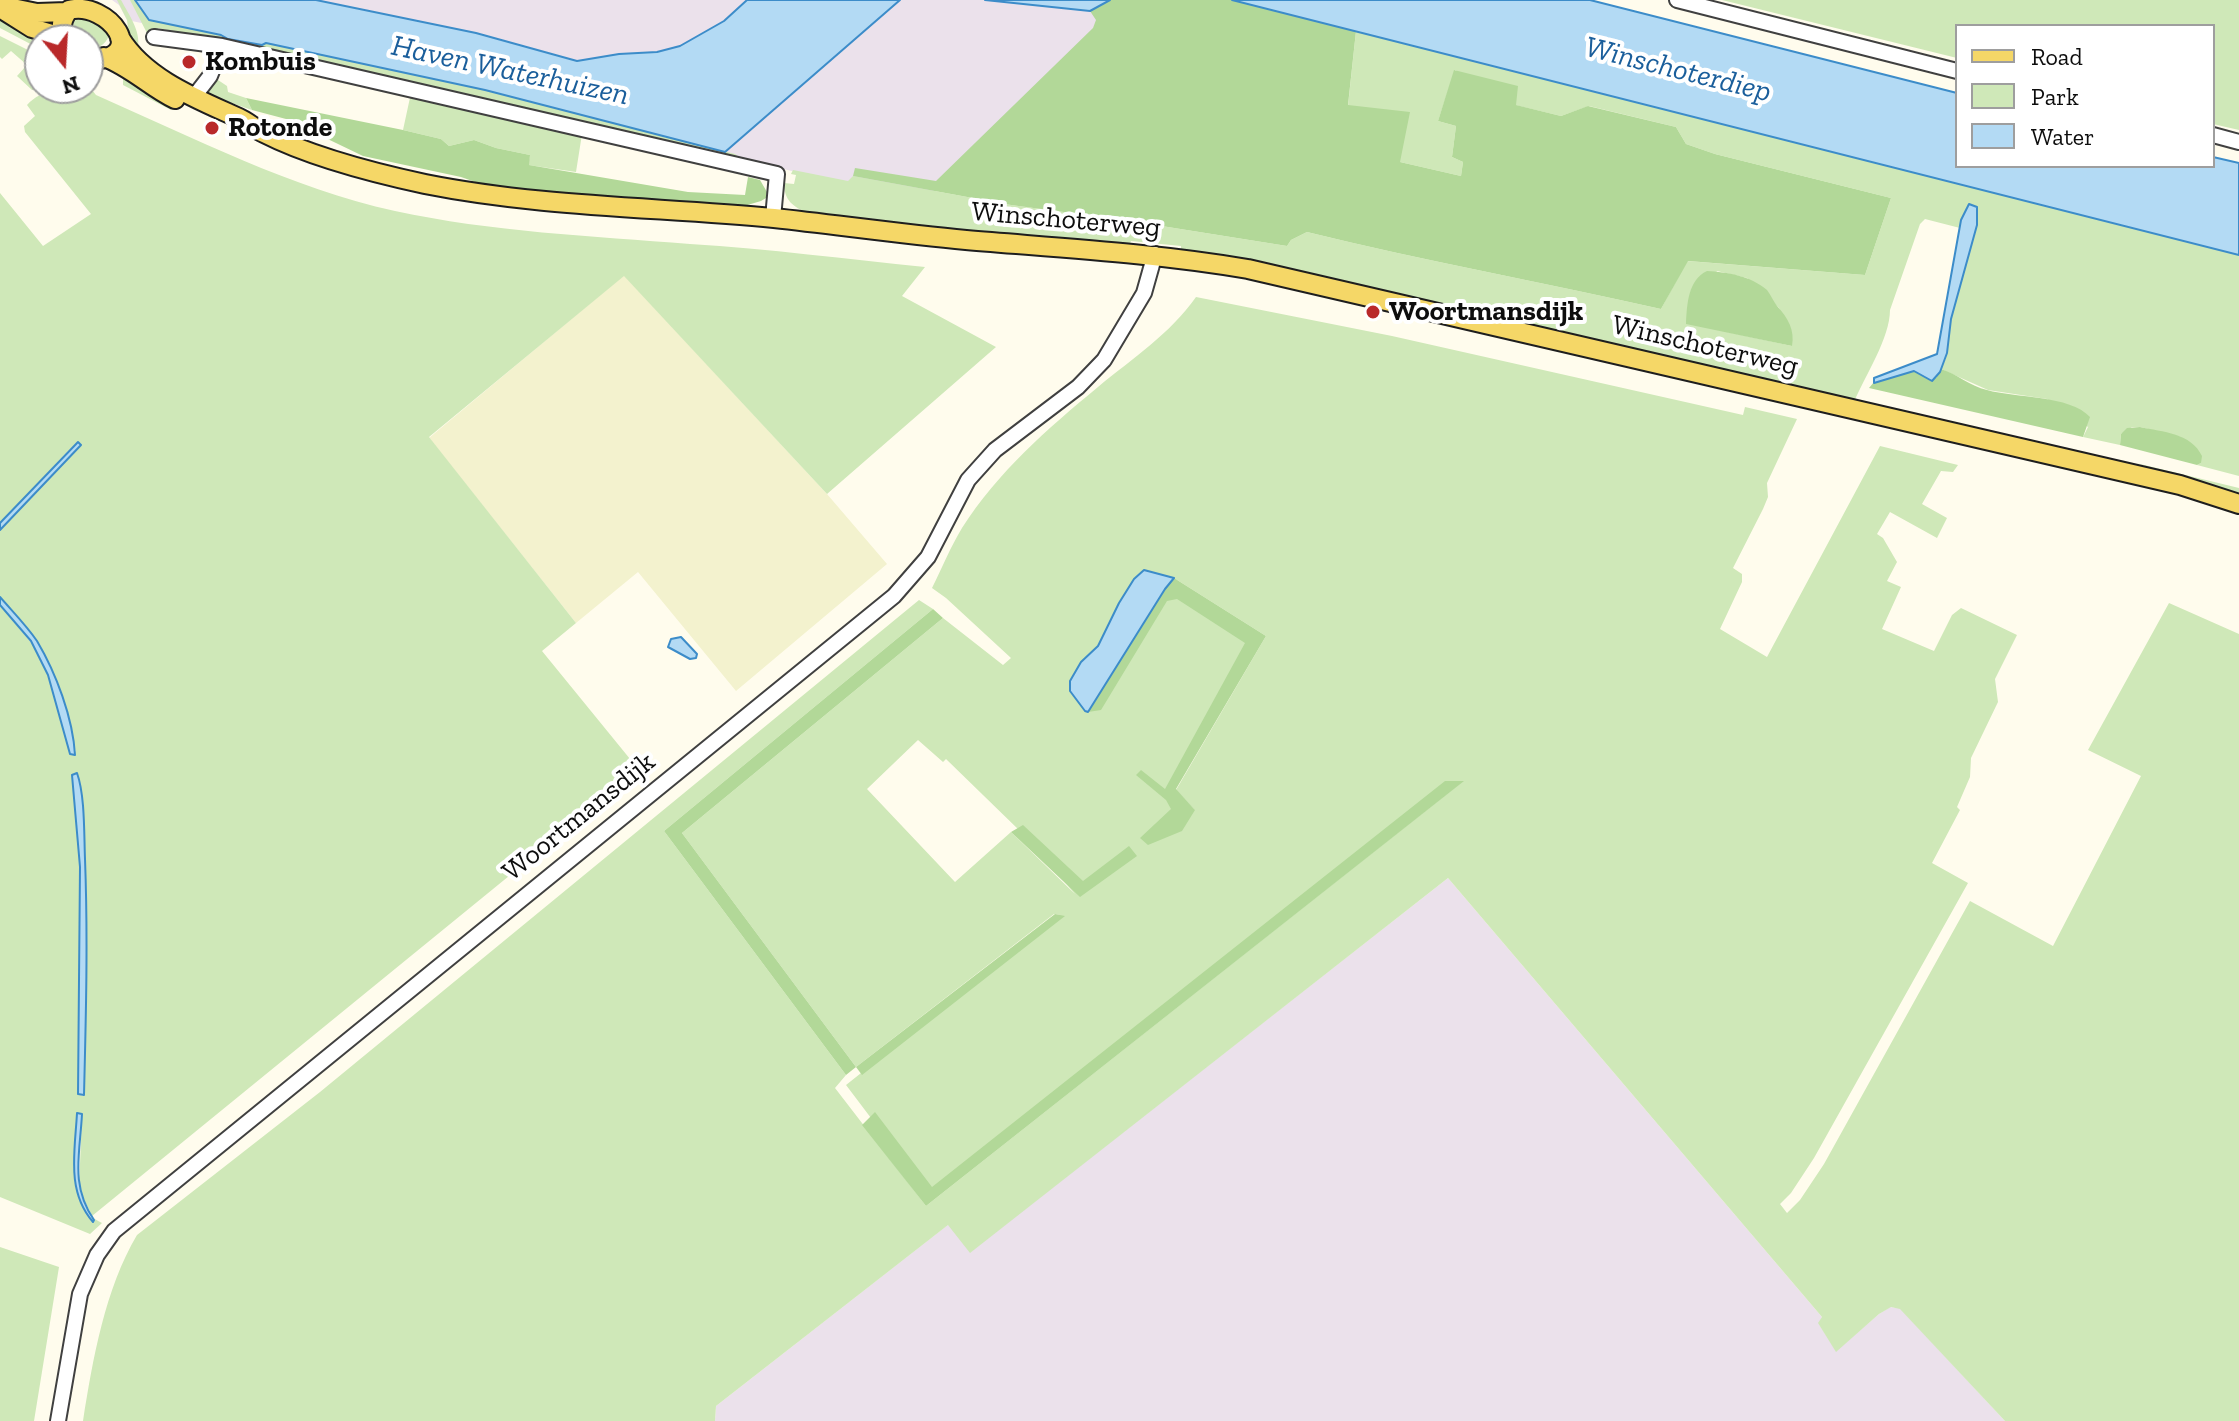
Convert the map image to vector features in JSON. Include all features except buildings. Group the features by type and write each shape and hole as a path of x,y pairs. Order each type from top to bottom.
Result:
{"main road":[{"path":"62,24 67,12 76,4 88,0 111,4 120,22 120,38 113,51 104,55"},
{"path":"0,7 37,13 67,12"},
{"path":"0,7 26,24"},
{"name":"Winschoterweg","path":"120,38 135,57 163,80 193,98 248,122 262,133"},
{"name":"Winschoterweg","path":"104,60 116,61 156,90 244,132 262,133 366,169 424,183 482,194 1155,254 1248,269 2102,466 2180,485 2239,504"}],"street":[{"path":"1677,0 1955,70"},
{"path":"154,37 222,46 777,174 773,218"},
{"path":"193,98 210,76 222,46"},
{"path":"2215,136 2239,142"},
{"name":"Woortmansdijk","path":"58,1421 80,1294 97,1255 114,1231 894,596 928,557 968,480 995,450 1078,387 1104,360 1144,293 1155,254"}],"shaded area":[{"path":"112,0 1034,0 1116,8 928,198 852,186 502,99 127,20 119,5"},
{"path":"1448,878 1822,1317 1819,1324 1836,1351 1879,1314 1890,1307 1900,1308 2005,1421 715,1421 716,1406 949,1224 970,1252"}],"green space":[{"path":"117,0 121,0 134,23 138,48 129,37 127,20"},
{"path":"130,0 135,0 149,20 228,39 262,45 266,43 485,90 735,154 767,164 767,168 242,45 158,28 155,35 148,35"},
{"path":"1110,0 1232,0 1356,31 1348,105 1410,112 1400,162 1461,176 1463,162 1452,157 1456,126 1438,121 1454,70 1518,86 1516,105 1561,116 1588,106 1676,127 1686,144 1715,154 1891,198 1865,275 1688,261 1661,309 1307,232 1291,240 1287,246 1011,205 853,176 855,168 936,181 1093,28 1096,20 1090,11"},
{"path":"1722,0 2239,0 2239,130 2215,124 2215,24 1955,24 1955,58"},
{"path":"85,12 101,24 74,24"},
{"path":"0,18 24,28 24,41 0,28"},
{"path":"104,26 110,31 104,43"},
{"path":"1356,31 2239,255 2239,476 2197,465 2201,463 2181,437 2132,427 2121,434 2120,445 2083,437 2088,427 2047,399 1988,390 1941,369 1978,218 1961,220 1960,228 1925,219 1920,224 1890,310 1882,345 1854,402 1394,298 1290,268 1181,249 1181,246 1131,241 1130,244 997,237 924,225 808,213 790,202 784,189 784,183 794,184 796,175 791,174 793,170 848,181 853,176 1011,205 1287,246 1291,240 1307,232 1661,309 1687,261 1865,275 1891,198 1715,154 1686,144 1676,127 1589,106 1561,116 1515,105 1455,70 1438,121 1456,126 1452,157 1463,162 1461,176 1400,162 1348,106","holes":["1717,271 1747,278 1779,308 1792,346 1686,323"]},
{"path":"0,36 24,48 24,62 11,51 2,59"},
{"path":"24,68 24,83 17,76"},
{"path":"126,73 154,97 172,109 123,85"},
{"path":"215,78 227,86 228,92 246,98 252,110 208,95 209,91 205,90"},
{"path":"411,93 582,134 576,172 528,165 530,155 474,140 449,146 441,139 403,130"},
{"path":"246,98 403,130 441,139 449,146 474,140 530,155 529,165 688,192 745,195 748,177 760,180 767,192 766,198 744,206 644,201 484,185 461,177 363,156 286,119 252,110"},
{"path":"104,99 281,176 356,201 432,218 505,229 925,267 902,296 996,347 827,494 624,276 429,437 576,623 542,651 639,770 92,1216 79,1189 82,1114 78,1113 74,1159 76,1190 89,1214 102,1223 90,1234 0,1197 0,605 37,650 76,753 61,695 44,654 0,597 0,530 81,444 78,442 68,451 0,523 0,193 43,246 91,214 25,132 24,126 35,116 27,105 104,104","holes":["76,773 84,833 83,1096 78,1094 80,867 72,775"]},
{"path":"1707,271 1754,281 1767,290 1790,324 1792,346 1686,324 1692,286"},
{"path":"624,275 827,494 887,564 736,691 638,572 576,623 429,438"},
{"path":"1196,297 1392,336 1743,415 1745,407 1797,419 1767,483 1768,497 1763,509 1733,568 1742,574 1742,582 1720,629 1767,657 1880,446 1958,465 1953,472 1941,471 1922,504 1947,518 1937,538 1890,512 1877,534 1883,538 1897,562 1887,581 1901,587 1882,629 1934,651 1952,615 1961,608 2017,635 1995,679 1998,702 1971,758 1970,777 1957,807 1960,810 1932,863 1968,883 1814,1158 1780,1204 1787,1213 1800,1200 1824,1164 1970,901 2053,946 2141,776 2088,750 2169,603 2239,634 2239,1421 2005,1421 1900,1309 1891,1307 1836,1352 1818,1323 1822,1317 1448,878 970,1253 948,1225 716,1406 715,1421 83,1421 108,1301 137,1235 320,1092 919,600 933,609 664,831 846,1075 835,1088 926,1206 1462,782 930,1196 846,1085 1060,915 1054,914 856,1067 682,833 943,618 1003,665 1011,658 932,588 950,550 991,488 1024,452 1163,334","holes":["1174,578 1266,636 1176,790 1195,810 1169,793 1257,641","918,740 943,762 946,759 1020,831 1075,894 1011,832 955,882 867,789"]},
{"path":"1941,369 1987,390 2056,401 2081,410 2090,417 2083,437 1869,388 1874,382 1914,371 1924,377 1936,378"},
{"path":"2127,428 2167,432 2191,442 2202,456 2201,463 2197,465 2120,445 2121,434"},
{"path":"2136,463 2239,488 2239,497"},
{"path":"1174,578 1266,636 1176,789 1195,810 1182,831 1148,845 1140,838 1171,809 1166,800 1136,775 1141,770 1165,789 1245,643 1177,599 1167,601 1101,710 1088,712"},
{"path":"933,609 943,618 682,833 856,1067 846,1075 664,831"},
{"path":"1445,781 1464,781 926,1206 862,1125 875,1112 932,1187"},
{"path":"1023,825 1083,881 1129,846 1137,856 1080,897 1011,832"},
{"path":"1055,914 1065,916 862,1075 856,1067"},
{"path":"0,1247 59,1267 34,1421 0,1421"}],"water":[{"name":"Haven Waterhuizen","path":"135,0 316,0 476,33 577,61 657,52 680,46 724,21 747,0 900,0 725,152 485,90 266,43 262,45 228,39 149,20"},
{"path":"985,0 1110,0 1090,11"},
{"name":"Winschoterdiep","path":"1232,0 1590,0 1955,92 1955,168 2215,168 2215,157 2239,163 2239,255"},
{"path":"1969,204 1977,207 1977,225 1940,372 1932,381 1914,371 1874,383 1874,378 1937,354 1961,220"},
{"path":"78,442 81,445 0,530 0,523"},
{"path":"1144,570 1174,578 1088,712 1085,711 1070,691 1070,681 1081,662 1098,646 1119,603 1134,579"},
{"path":"0,597 33,635 51,667 67,711 75,755 70,754 48,675 31,641 0,605"},
{"path":"681,637 697,654 696,658 690,659 668,647 671,639"},
{"path":"77,773 83,803 86,888 84,1095 78,1094 80,867 72,775"},
{"path":"77,1113 82,1114 79,1182 93,1222 84,1210 76,1184"}],"place":[{"name":"Kombuis","path":"189,62"},
{"name":"Rotonde","path":"212,128"},
{"name":"Woortmansdijk","path":"1373,312"}]}
